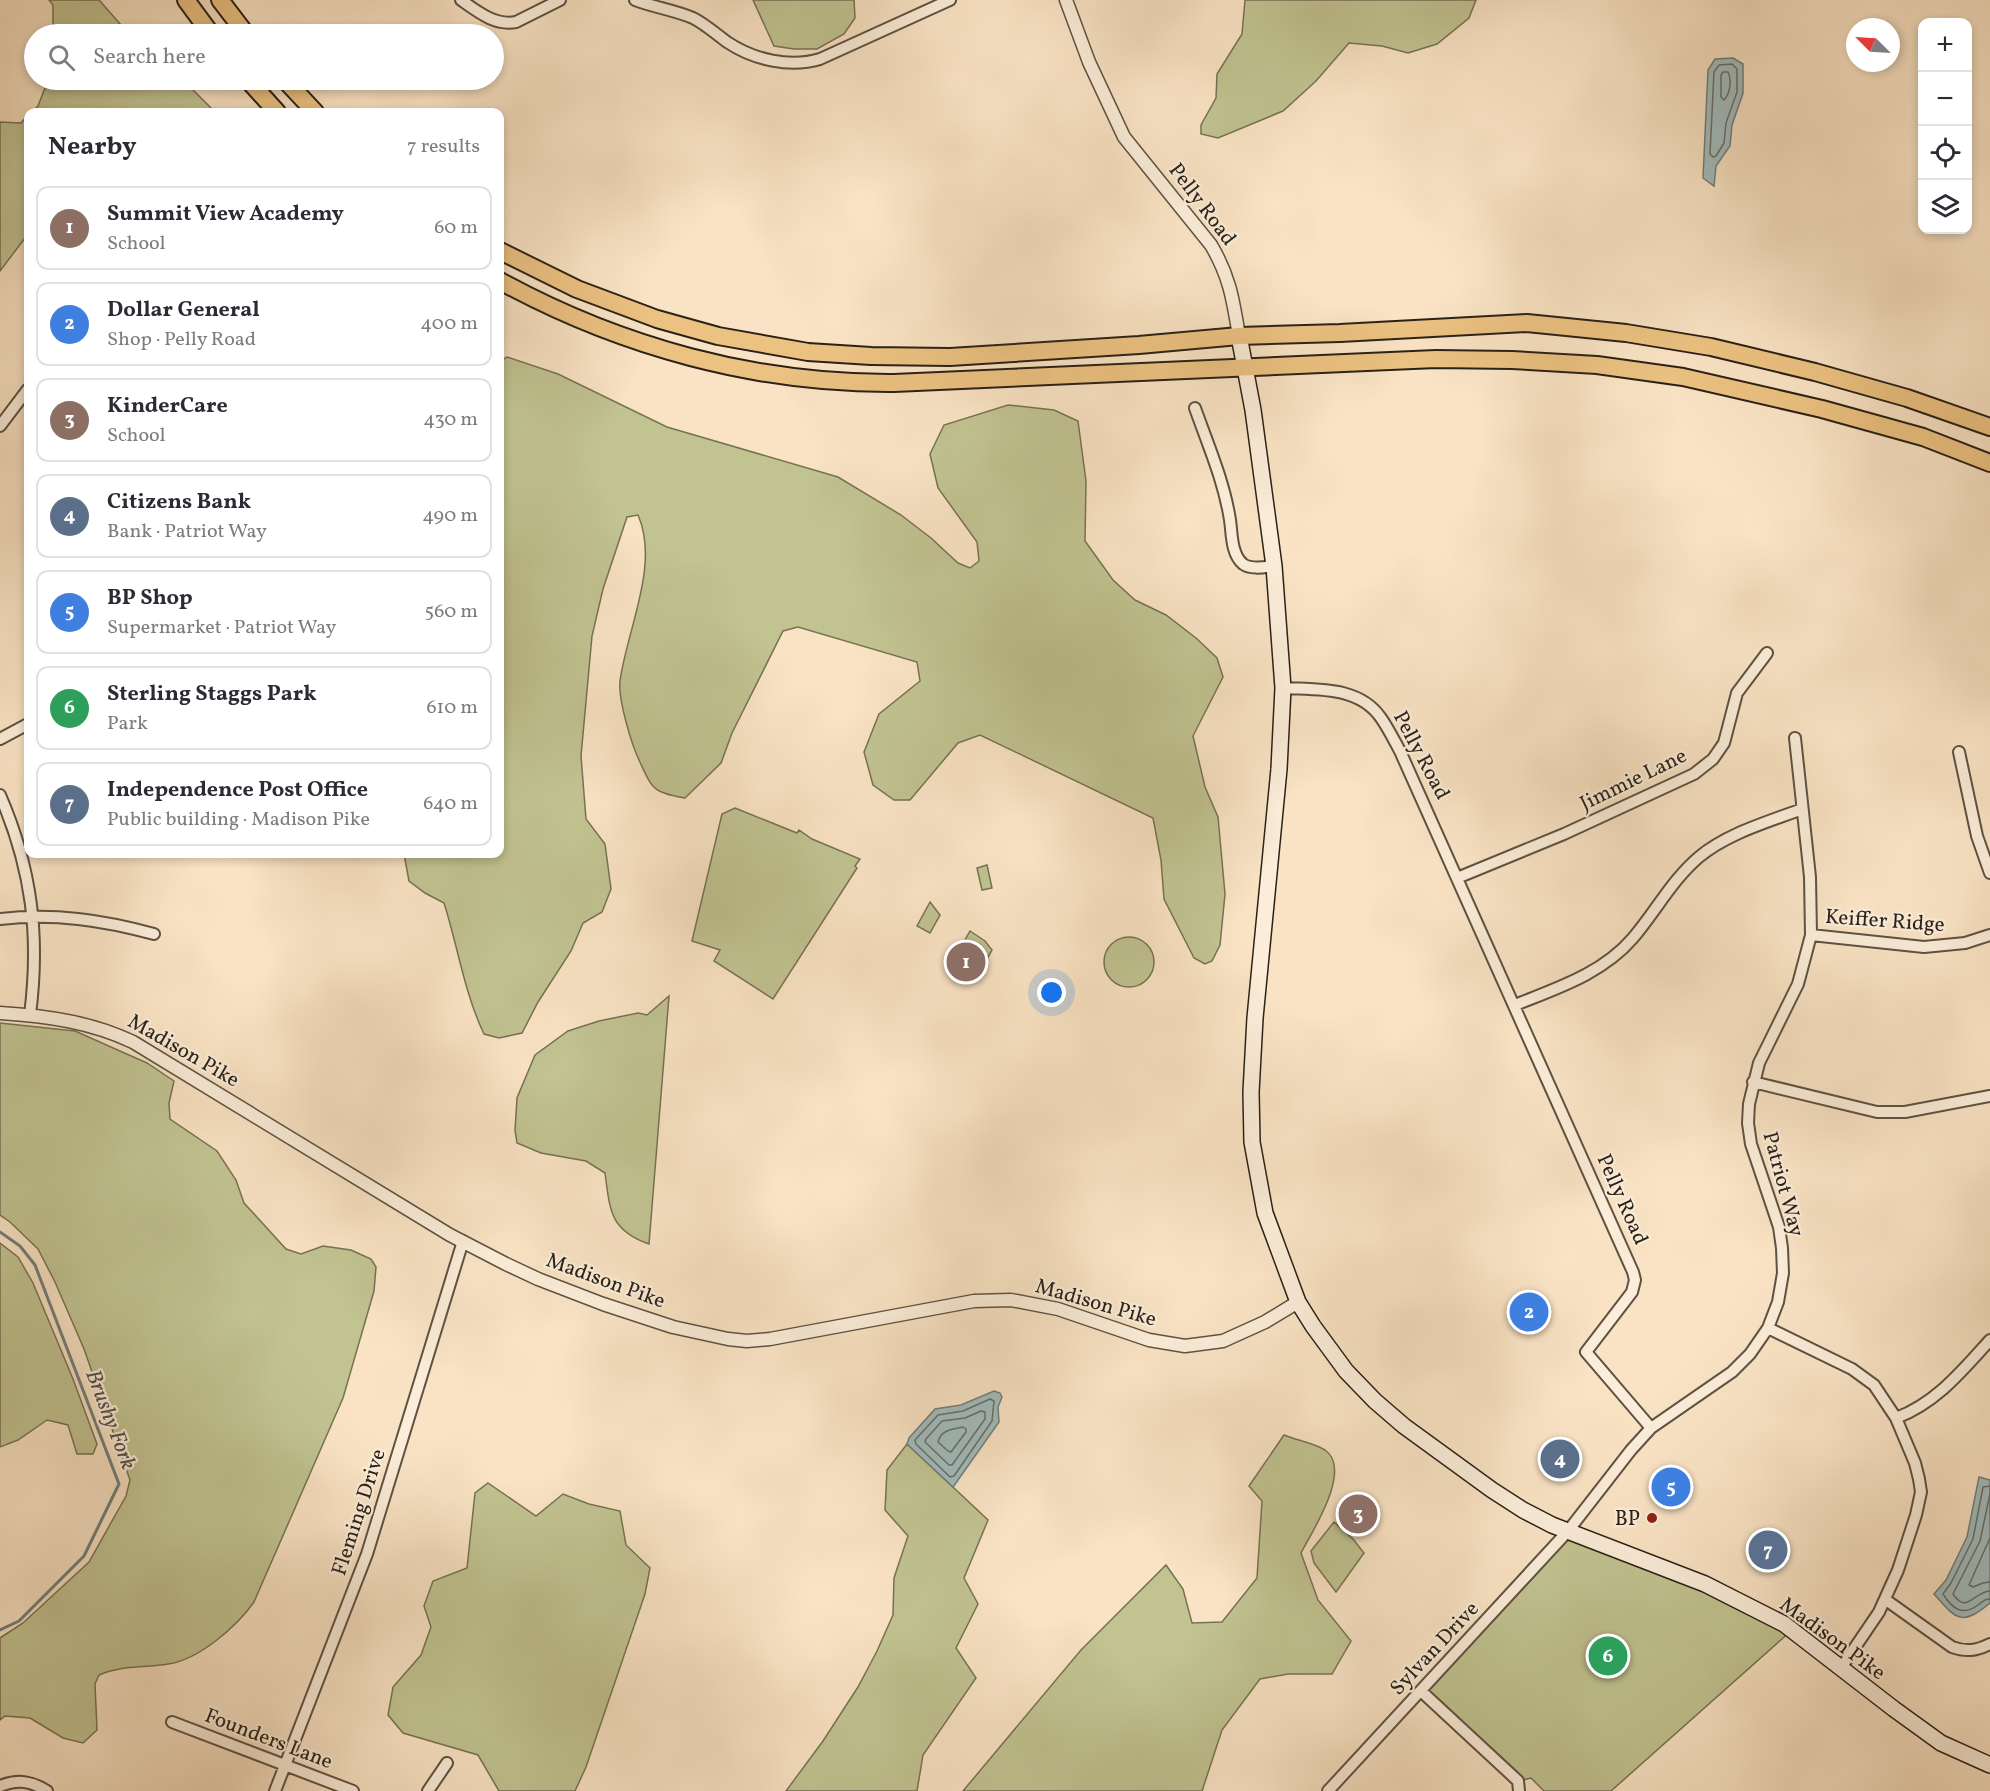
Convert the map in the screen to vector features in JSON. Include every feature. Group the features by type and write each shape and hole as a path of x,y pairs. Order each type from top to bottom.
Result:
{"main road":[{"path":"186,0 204,24"},
{"path":"220,0 238,24"},
{"path":"257,90 273,108"},
{"path":"294,90 311,108"},
{"path":"504,253 577,289 657,319 718,336 808,352 950,357 1239,336 1527,323 1626,333 1711,347 1815,372 1907,398 1990,427"},
{"path":"504,283 581,320 670,353 716,364 812,379 856,383 894,383 1436,359 1512,360 1597,365 1683,377 1822,409 1923,437 1990,463"},
{"name":"Pelly Road","path":"1239,336 1274,566 1283,688"},
{"path":"1283,688 1279,769 1255,1018 1251,1119 1252,1142 1265,1214 1299,1302"},
{"name":"Madison Pike","path":"1299,1302 1313,1326 1346,1371 1375,1401 1404,1426 1508,1500 1535,1516 1568,1531 1735,1598 1784,1624 1941,1743 1990,1765"}],"street":[{"path":"462,0 494,20 509,23 560,0"},
{"path":"635,0 690,17 735,46 776,62 792,64 804,64 825,57 950,0"},
{"name":"Pelly Road","path":"1066,0 1094,72 1124,137 1211,245 1223,265 1231,288 1239,336"},
{"path":"0,426 24,394"},
{"path":"1195,408 1221,480 1234,550 1241,563 1249,568 1274,566"},
{"name":"Jimmie Lane","path":"1457,878 1564,834 1694,774 1713,759 1724,743 1737,693 1767,653"},
{"name":"Pelly Road","path":"1283,688 1338,691 1364,699 1381,717 1400,751 1633,1272 1635,1280 1632,1292 1586,1352 1651,1428"},
{"path":"0,738 24,726"},
{"name":"Patriot Way","path":"1568,1531 1651,1428 1732,1372 1750,1354 1768,1328 1778,1302 1783,1273 1779,1227 1751,1144 1748,1123 1753,1082 1759,1063 1798,984 1811,934 1810,877 1795,738"},
{"path":"1959,752 1977,836 1990,873"},
{"path":"0,795 23,857 29,883 33,917 33,989 30,1015"},
{"path":"1515,1005 1582,977 1617,954 1632,939 1680,876 1717,844 1802,809"},
{"path":"0,919 33,917 86,919 109,922 154,934"},
{"name":"Keiffer Ridge","path":"1811,934 1924,947 1965,943 1990,935"},
{"name":"Madison Pike","path":"0,1013 87,1024 111,1031 133,1042 463,1241 538,1279 603,1304 702,1334 747,1341 831,1329 974,1301 1011,1300 1058,1309 1149,1340 1185,1346 1223,1341 1265,1322 1299,1302"},
{"path":"1753,1082 1878,1112 1905,1112 1990,1096"},
{"name":"Fleming Drive","path":"275,1791 367,1554 463,1241"},
{"path":"1768,1328 1866,1378 1896,1418 1915,1463 1920,1492 1916,1515 1905,1548 1886,1600 1841,1668"},
{"path":"1896,1418 1924,1405 1937,1395 1990,1340"},
{"name":"Sylvan Drive","path":"1328,1791 1568,1531"},
{"path":"1886,1600 1952,1647 1964,1651 1978,1650 1990,1644"},
{"path":"1421,1691 1518,1781 1519,1791"},
{"name":"Founders Lane","path":"172,1722 353,1791"},
{"path":"428,1791 447,1762"},
{"path":"0,1786 28,1781 47,1791"}],"green space":[{"path":"49,0 99,0 120,24 53,24 53,5"},
{"path":"753,0 854,0 855,18 844,34 817,49 774,46"},
{"path":"1245,0 1476,0 1469,18 1437,44 1408,53 1382,46 1349,43 1316,81 1283,111 1218,138 1201,134 1201,125 1216,98 1217,74 1242,34"},
{"path":"44,90 193,90 211,108 36,108"},
{"path":"24,120 24,239 0,271 0,122 21,123"},
{"path":"507,357 558,374 667,427 838,477 901,515 958,563 970,568 979,561 977,542 938,488 930,454 944,425 1008,405 1054,410 1078,421 1086,481 1085,541 1113,580 1135,600 1166,615 1217,658 1223,677 1193,736 1205,787 1218,817 1225,894 1220,945 1212,961 1205,964 1194,958 1164,899 1161,860 1153,818 980,735 958,743 910,800 894,800 873,785 864,752 879,714 920,681 917,662 798,627 783,631 732,733 721,763 685,798 666,794 655,788 647,778 632,743 620,689 624,661 644,576 644,534 638,515 627,517 603,589 592,636 581,756 586,819 605,844 611,889 602,912 583,923 571,951 538,1002 522,1033 499,1038 484,1034 466,986 444,903 409,881 405,858 504,858 504,359"},
{"path":"735,808 797,833 799,830 812,839 860,859 855,866 857,868 773,999 714,961 720,950 692,941 722,814"},
{"path":"987,865 992,888 982,890 977,868"},
{"path":"930,902 940,915 930,933 917,926"},
{"path":"970,931 985,941 992,950 983,966 958,952"},
{"path":"1129,937 1147,944 1154,962 1147,980 1129,987 1111,980 1104,962 1111,944"},
{"path":"669,996 649,1244 626,1232 614,1218 608,1198 605,1173 586,1161 541,1153 517,1143 515,1130 517,1098 535,1055 568,1031 599,1021 638,1013 647,1015"},
{"path":"0,1023 75,1031 147,1063 174,1081 169,1103 170,1119 217,1151 236,1180 244,1203 286,1249 301,1254 323,1246 351,1250 371,1259 376,1267 374,1291 343,1398 254,1602 227,1631 192,1656 168,1664 124,1668 99,1675 95,1684 97,1730 83,1743 63,1738 30,1718 5,1716 0,1720 0,1638 23,1623 89,1562 126,1496 130,1480 84,1349 55,1282 38,1249 0,1215"},
{"path":"0,1243 18,1257 33,1283 97,1444 93,1454 77,1454 68,1425 47,1420 18,1440 0,1447"},
{"path":"1284,1435 1325,1450 1332,1459 1335,1471 1328,1501 1301,1553 1318,1600 1351,1641 1332,1674 1288,1674 1260,1679 1222,1730 1202,1791 963,1791 1081,1650 1166,1565 1183,1589 1192,1623 1222,1622 1257,1578 1262,1501 1249,1486"},
{"path":"907,1444 988,1520 964,1578 978,1604 956,1648 976,1678 923,1755 917,1791 786,1791 823,1741 858,1687 893,1615 894,1578 908,1536 885,1510 887,1470"},
{"path":"488,1483 536,1516 563,1494 589,1504 620,1511 626,1545 650,1568 645,1594 586,1767 575,1791 499,1791 478,1755 403,1733 388,1715 393,1687 421,1655 431,1627 424,1606 433,1581 467,1568 475,1493"},
{"path":"1334,1522 1353,1539 1364,1553 1336,1592 1314,1563 1311,1551"},
{"path":"1568,1531 1792,1630 1611,1791 1544,1791 1531,1778 1518,1781 1421,1691"}],"water":[{"path":"1733,58 1743,64 1743,93 1732,125 1730,146 1716,166 1714,186 1703,178 1708,70 1715,59"},
{"path":"994,1391 1000,1393 1002,1397 998,1407 999,1422 953,1487 907,1444 909,1438 935,1409 961,1405"},
{"path":"1979,1477 1990,1480 1990,1603 1972,1615 1959,1617 1934,1594 1946,1580 1967,1537"}],"waterway":[{"name":"Brushy Fork","path":"0,1232 20,1246 35,1265 119,1484 84,1556 19,1621 0,1630"}],"place":[{"name":"Summit View Academy","path":"966,962"},
{"name":"Dollar General","path":"1529,1312"},
{"name":"Citizens Bank","path":"1560,1459"},
{"name":"BP Shop","path":"1671,1487"},
{"name":"KinderCare","path":"1358,1514"},
{"name":"BP","path":"1652,1518"},
{"name":"Independence Post Office","path":"1768,1550"},
{"name":"Sterling Staggs Park","path":"1608,1656"}]}
